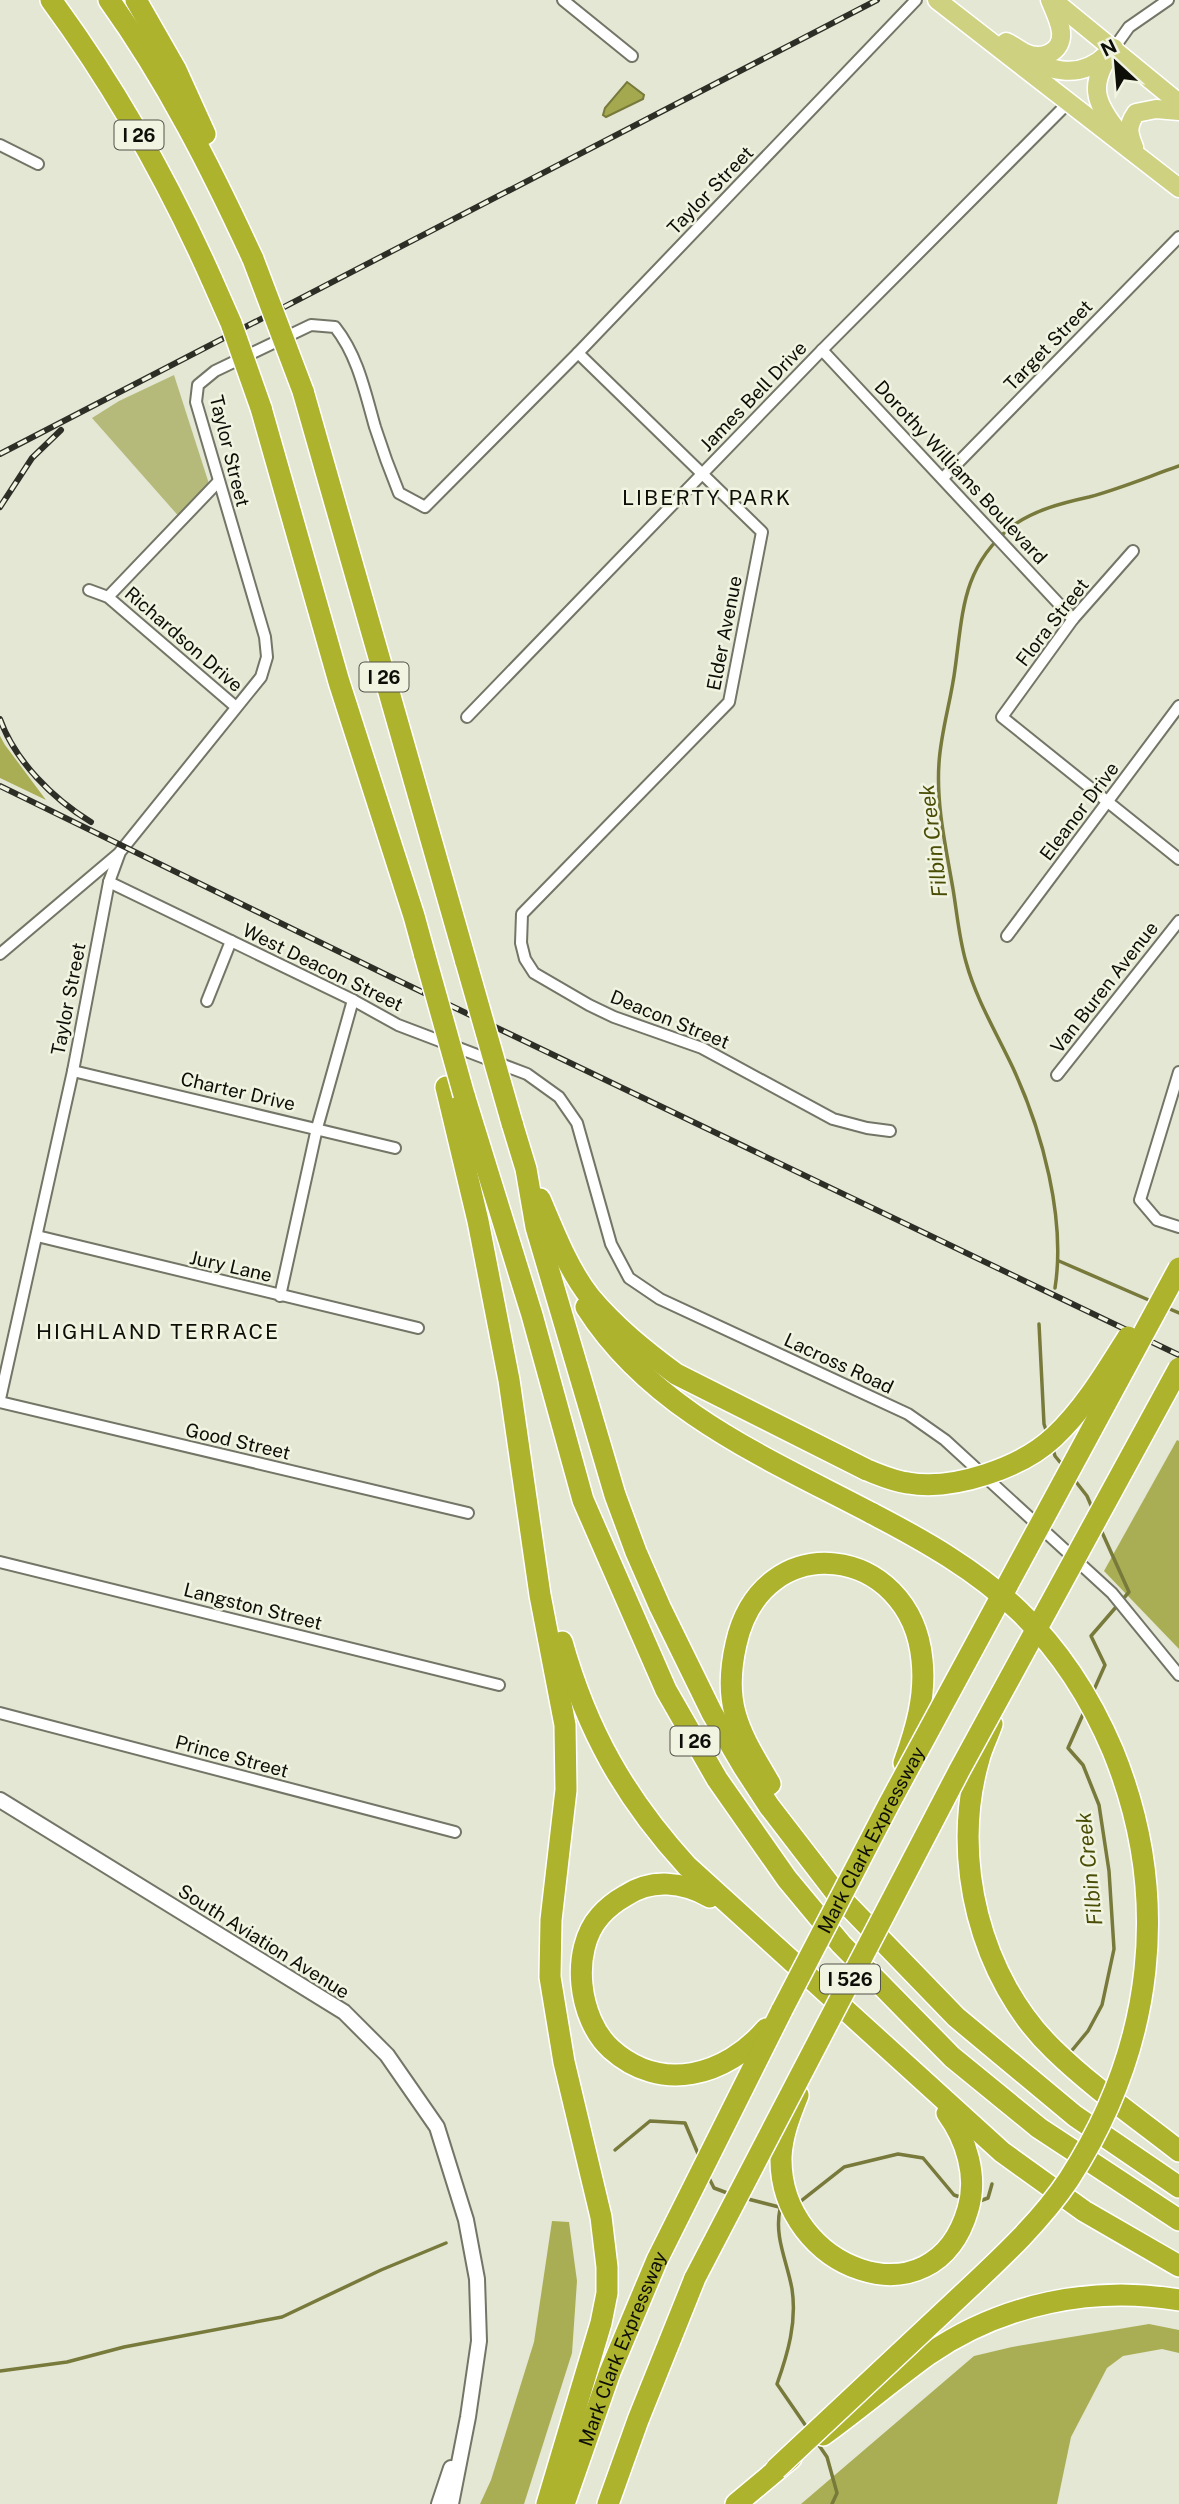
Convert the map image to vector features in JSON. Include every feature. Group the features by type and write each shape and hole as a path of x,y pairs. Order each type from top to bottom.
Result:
{"highway":[{"path":"38,0 107,82"},
{"name":"I 26","path":"51,0 145,144 231,323 261,408 339,682 414,916 455,1091 532,1315 583,1500 666,1690 717,1779 787,1880 841,1944 952,2057 1040,2128 1179,2220"},
{"name":"I 26","path":"109,0 167,90 221,189 253,259 303,391 526,1169 536,1227 615,1495 636,1552 712,1713 769,1806 865,1925 956,2017 1075,2116 1179,2187"},
{"path":"136,0 194,108 210,144 221,189"},
{"path":"455,1091 506,1367 540,1595 565,1725 566,1790 551,1920 550,1977 564,2062 601,2217 607,2267 607,2293 598,2333 547,2504"},
{"path":"526,1169 571,1267 589,1295 650,1354 676,1374 867,1470 910,1484 975,1478 1030,1455 1053,1439 1083,1404 1179,1259"},
{"path":"546,1213 559,1257 571,1283 599,1327 647,1379 690,1414 735,1441 964,1565 1020,1612 1049,1644 1091,1704 1121,1771 1137,1827 1147,1885 1147,1956 1140,2006 1118,2085 1091,2142 1068,2180 1029,2229 991,2267 736,2504"},
{"name":"Mark Clark Expressway","path":"564,2504 610,2372 657,2260 889,1804 1179,1268"},
{"name":"Mark Clark Expressway","path":"608,2504 638,2420 695,2278 959,1771 1179,1368"},
{"path":"532,1532 580,1698 619,1779 656,1832 687,1866 744,1920 979,2133 1084,2211 1179,2266"},
{"path":"815,1866 741,1731 731,1695 738,1630 753,1600 764,1587 788,1572 804,1566 833,1563 875,1577 895,1596 916,1631 923,1679 920,1715 889,1804"},
{"path":"1009,1682 979,1758 972,1788 968,1842 973,1891 985,1936 1006,1987 1019,2010 1045,2040 1080,2074 1179,2151"},
{"path":"744,1920 694,1888 677,1884 643,1886 627,1894 605,1911 591,1931 585,1949 581,1978 591,2018 609,2047 648,2071 680,2075 698,2073 729,2062 744,2052 782,2010"},
{"path":"823,2029 783,2141 783,2182 794,2215 801,2226 829,2255 846,2265 879,2274 895,2274 929,2264 951,2246 960,2231 971,2198 970,2165 960,2133 927,2086"},
{"path":"776,2469 875,2398 929,2354 971,2330 1037,2305 1083,2296 1116,2294 1179,2300"}],"main road":[{"path":"937,0 1179,188"},
{"path":"985,38 1007,42 1027,54 1049,54 1060,43 1061,32 1051,0"},
{"path":"1051,0 1179,103"},
{"path":"1009,56 1023,58 1056,71 1074,72 1098,63 1114,48"},
{"path":"1114,48 1097,75 1100,102 1115,127 1138,156"},
{"path":"1138,156 1129,134 1130,121 1136,113 1156,109 1179,111"}],"street":[{"path":"562,0 632,56"},
{"name":"Taylor Street","path":"0,1400 73,1071 108,882 120,852 261,677 267,657 265,637 196,402 198,385 215,371 310,325 335,327 355,357 383,453 398,493 425,507 578,353 916,0"},
{"path":"1114,48 1129,27 1168,0"},
{"name":"James Bell Drive","path":"467,718 822,350 1069,102"},
{"path":"0,145 38,164"},
{"name":"Target Street","path":"943,478 1179,237"},
{"name":"Dorothy Williams Boulevard","path":"822,350 1073,619"},
{"name":"Elder Avenue","path":"522,914 729,702 762,532 578,353"},
{"name":"Richardson Drive","path":"108,597 218,482"},
{"name":"Flora Street","path":"1108,802 1002,717 1073,619 1133,551"},
{"name":"Richardson Drive","path":"89,590 108,597 236,707"},
{"name":"Eleanor Drive","path":"1007,936 1179,706"},
{"path":"1108,802 1179,859"},
{"path":"0,954 120,852"},
{"name":"West Deacon Street","path":"108,882 353,1000 398,1025 527,1074"},
{"name":"Deacon Street","path":"522,914 521,943 525,959 534,973 556,986 614,1017 702,1048 833,1119 890,1131"},
{"name":"Van Buren Avenue","path":"1057,1075 1179,921"},
{"path":"207,1001 231,941"},
{"path":"281,1296 317,1128 353,1000"},
{"name":"Charter Drive","path":"73,1071 395,1148"},
{"path":"1179,1072 1140,1200 1157,1220 1179,1227"},
{"name":"Lacross Road","path":"527,1074 559,1097 577,1123 611,1244 629,1278 660,1299 908,1414 944,1440 1112,1593 1179,1675"},
{"name":"Jury Lane","path":"37,1236 418,1328"},
{"name":"Good Street","path":"0,1400 468,1513"},
{"name":"Langston Street","path":"0,1562 499,1685"},
{"name":"Prince Street","path":"0,1713 455,1832"},
{"name":"South Aviation Avenue","path":"0,1800 344,2012 387,2055 437,2127 466,2220 477,2279 479,2341 452,2504"},
{"name":"South Aviation Avenue","path":"439,2504 468,2417"}],"shaded area":[{"path":"627,82 644,95 643,99 606,117 603,115 605,108"},
{"path":"174,375 211,490 182,520 92,418 119,401"},
{"path":"0,736 5,745 46,800 0,778"},
{"path":"1177,1440 1179,1441 1179,1649 1104,1571"},
{"path":"552,2221 569,2222 577,2281 572,2353 524,2504 480,2504 491,2480 534,2342"},
{"path":"1149,2324 1179,2330 1179,2353 1162,2349 1123,2356 1107,2368 1071,2437 1057,2504 801,2504 974,2356"}],"waterway":[{"name":"Filbin Creek","path":"1055,1288 1057,1233 1042,1147 1024,1093 975,989 962,944 940,811 938,779 942,739 963,610 974,574 995,542 1011,527 1039,512 1179,466"},
{"path":"1059,1261 1151,1301"},
{"path":"1165,1307 1179,1313"},
{"name":"Filbin Creek","path":"1039,1324 1044,1424 1047,1433"},
{"name":"Filbin Creek","path":"1052,1446 1055,1456 1064,1467"},
{"name":"Filbin Creek","path":"1073,1478 1087,1496 1093,1510"},
{"name":"Filbin Creek","path":"1093,1692 1105,1665 1091,1636 1129,1592 1101,1530"},
{"name":"Filbin Creek","path":"1069,2054 1088,2031 1102,2005 1114,1949 1109,1871 1099,1805 1083,1765 1068,1748 1084,1712"},
{"path":"615,2150 650,2121 685,2123 699,2156"},
{"path":"797,2204 844,2167 898,2154 923,2158 954,2195 963,2198"},
{"path":"708,2176 714,2188 730,2194"},
{"path":"977,2202 988,2198 992,2184"},
{"path":"744,2198 783,2208"},
{"name":"Filbin Creek","path":"780,2209 780,2239 792,2289 793,2313 788,2349 777,2384 808,2429"},
{"path":"0,2371 67,2362 124,2347 282,2317 381,2270 446,2243"},
{"name":"Filbin Creek","path":"816,2441 827,2457 837,2493 832,2504"}],"railway":[{"path":"0,454 877,0"},
{"path":"0,507 32,458 61,430"},
{"path":"0,719 15,750 37,778 63,802 91,822"},
{"path":"0,786 393,978 1179,1355"}],"district":[{"name":"LIBERTY PARK","path":"707,497"},
{"name":"HIGHLAND TERRACE","path":"158,1331"}]}
